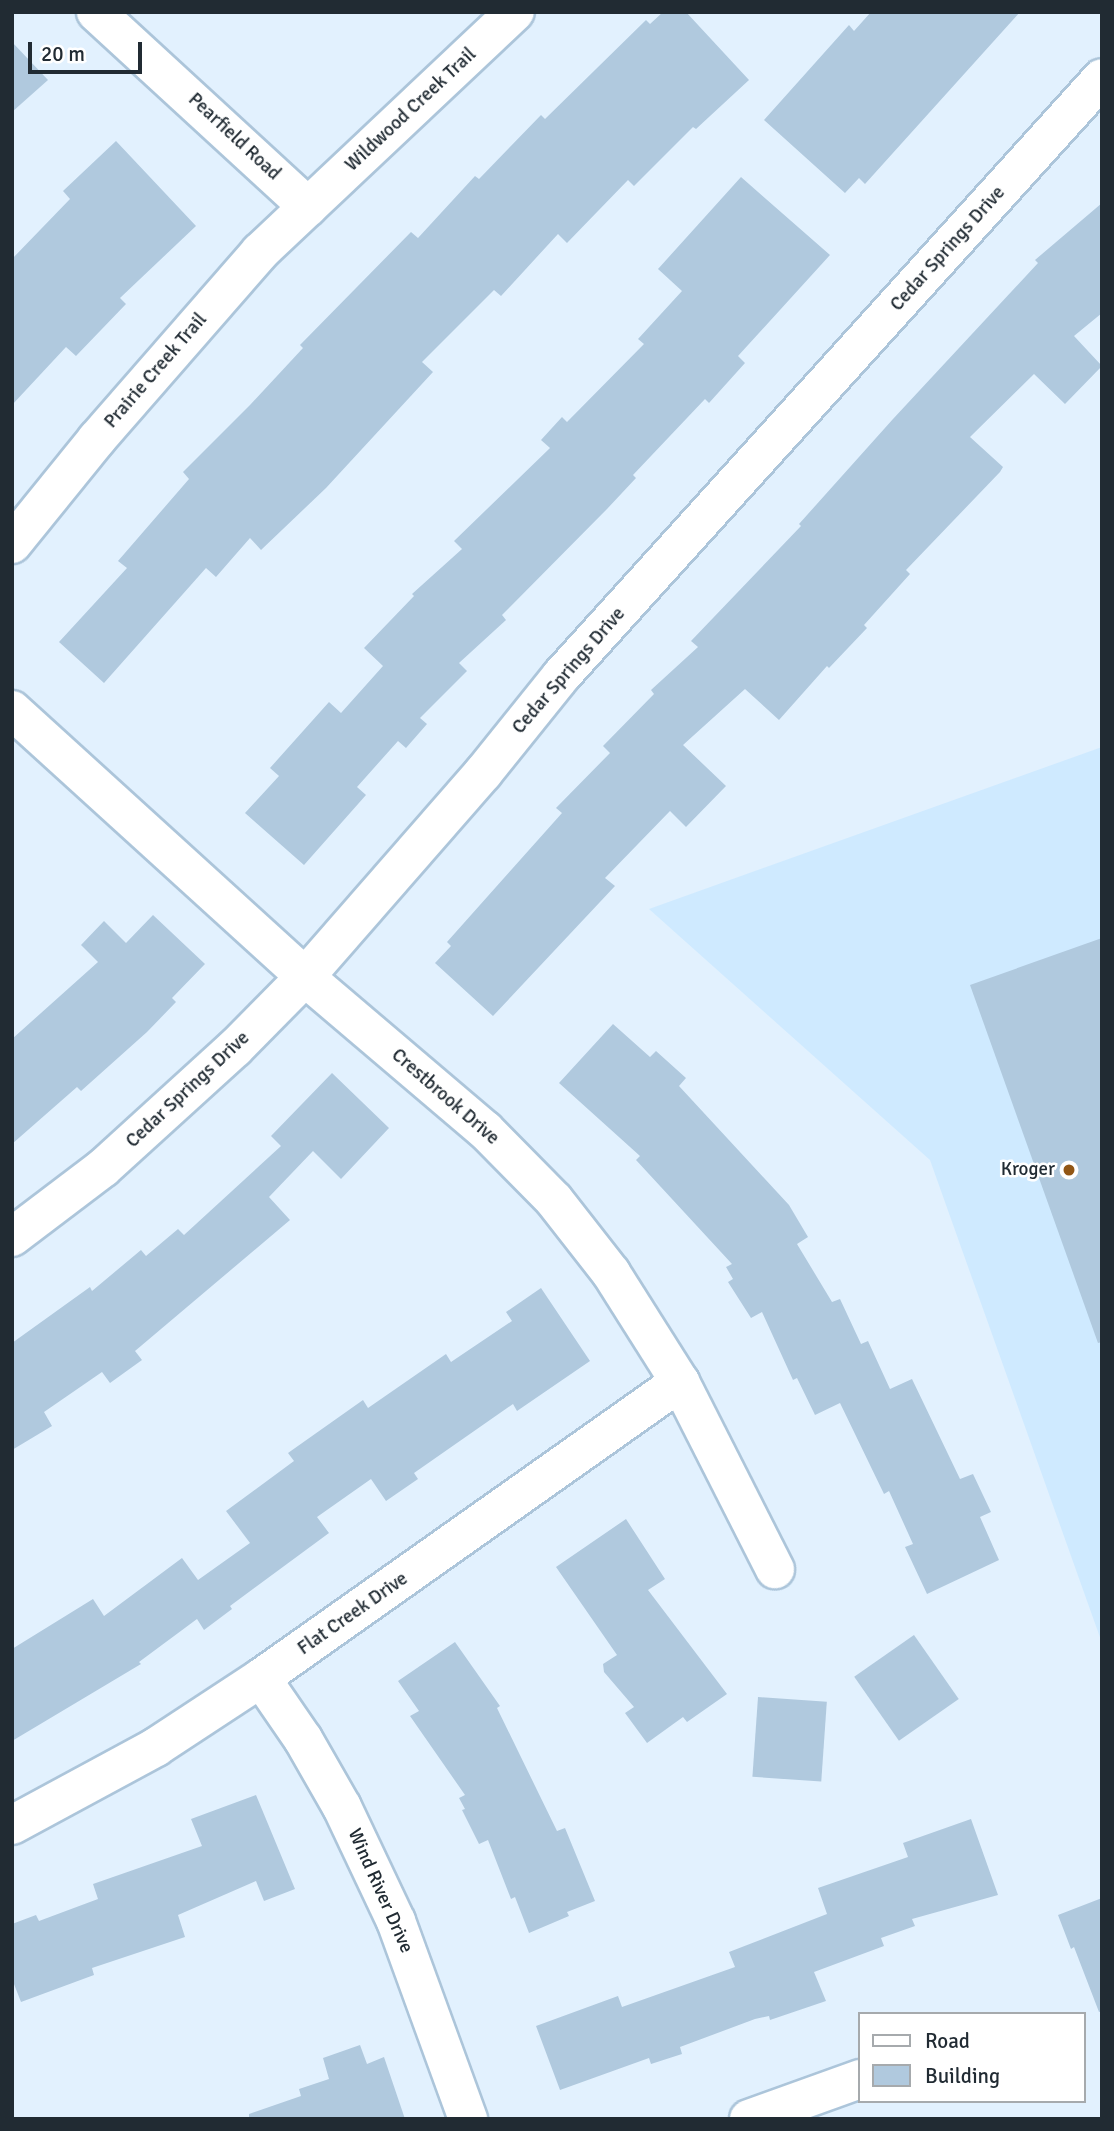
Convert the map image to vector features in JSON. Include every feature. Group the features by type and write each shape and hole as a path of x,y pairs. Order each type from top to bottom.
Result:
{"street":[{"name":"Pearfield Road","path":"96,12 308,207"},
{"name":"Wildwood Creek Trail","path":"308,207 515,12"},
{"name":"Cedar Springs Drive","path":"12,1237 103,1168 235,1048 305,977 483,774 561,676 1102,78"},
{"name":"Prairie Creek Trail","path":"12,544 97,439 251,263 308,207"},
{"name":"Crestbrook Drive","path":"12,710 305,977 485,1130 554,1200 611,1273 680,1382 775,1569"},
{"name":"Flat Creek Drive","path":"12,1825 156,1747 261,1678 680,1382"},
{"name":"Wind River Drive","path":"261,1678 303,1739 342,1807 396,1921 468,2119"},
{"path":"749,2119 858,2080"}],"shaded area":[{"path":"1102,747 1102,1643 930,1160 649,909"}],"building":[{"path":"663,12 686,12 749,80 696,129 693,127 634,186 628,180 567,243 558,234 501,296 494,290 422,362 433,372 326,488 261,550 250,538 216,577 206,568 104,683 59,642 127,568 118,561 189,479 183,472 303,348 300,345 411,232 418,238 475,176 479,179 541,115 545,119 646,20 650,24"},
{"path":"871,12 1020,12 865,184 859,178 845,193 764,120 849,25 854,31"},
{"path":"12,42 48,80 12,112"},
{"path":"116,141 196,226 120,298 126,304 76,356 66,347 12,405 12,259 70,199 63,191"},
{"path":"741,177 830,255 738,356 745,363 709,403 705,399 633,475 636,478 607,509 502,615 506,620 459,663 467,671 420,718 427,724 406,748 398,741 357,787 366,795 304,865 245,813 279,776 270,768 329,702 341,713 383,666 364,648 414,596 412,594 462,549 454,541 550,448 541,440 562,417 567,422 644,344 638,339 682,291 658,269"},
{"path":"1102,203 1102,313 1074,336 1102,366 1065,404 1034,374 970,437 1003,467 1000,472 906,570 910,574 864,625 867,628 829,668 827,666 779,720 745,689 683,745 726,786 686,827 670,811 605,878 615,886 493,1016 435,963 451,946 447,942 562,813 556,808 610,753 603,746 654,694 651,690 698,647 691,641 801,526 799,524 893,419 1038,263 1035,260"},
{"path":"153,915 205,964 172,998 176,1002 147,1032 81,1091 77,1087 12,1144 12,1039 98,962 81,945 104,921 126,943"},
{"name":"Kroger","path":"1102,938 1102,1342 1098,1343 970,985"},
{"path":"613,1024 650,1057 656,1051 686,1078 679,1086 789,1205 808,1237 797,1244 832,1302 840,1299 861,1344 868,1341 890,1389 912,1379 960,1479 973,1474 991,1512 980,1517 999,1560 927,1594 905,1547 913,1544 889,1491 884,1494 840,1403 815,1415 797,1378 793,1380 762,1312 751,1318 728,1282 733,1279 726,1267 732,1264 636,1160 640,1156 559,1083"},
{"path":"332,1073 389,1128 341,1179 313,1151 269,1197 290,1220 135,1351 142,1360 110,1383 102,1372 44,1412 52,1426 12,1450 12,1343 90,1287 92,1291 141,1250 146,1256 178,1229 184,1235 281,1146 271,1136"},
{"path":"541,1288 590,1361 517,1411 513,1404 414,1473 418,1479 386,1501 371,1479 317,1517 329,1533 230,1606 232,1609 204,1630 197,1619 139,1662 141,1664 12,1741 12,1649 93,1599 104,1616 182,1558 198,1580 250,1543 226,1511 294,1461 288,1453 363,1400 368,1408 446,1354 451,1362 512,1321 506,1312"},
{"path":"626,1519 665,1579 648,1590 727,1694 687,1722 683,1717 647,1743 625,1713 634,1707 604,1672 603,1664 617,1655 556,1567"},
{"path":"914,1635 959,1699 899,1741 854,1677"},
{"path":"455,1642 500,1706 497,1708 557,1831 565,1828 595,1901 567,1912 569,1916 529,1933 515,1897 511,1899 488,1840 479,1844 462,1810 465,1809 459,1798 465,1795 410,1716 419,1711 398,1681"},
{"path":"758,1697 827,1702 821,1782 752,1777"},
{"path":"256,1795 295,1889 264,1901 256,1881 178,1915 185,1937 92,1968 94,1975 21,2002 12,1979 12,1924 36,1915 39,1921 98,1899 93,1884 202,1846 191,1819"},
{"path":"971,1819 998,1895 912,1919 915,1926 881,1938 884,1946 814,1972 826,2001 770,2020 769,2016 755,2019 680,2047 682,2054 651,2064 649,2058 560,2090 536,2026 618,1996 622,2007 735,1967 729,1952 827,1914 818,1888 908,1857 903,1843"},
{"path":"1102,1898 1102,2011 1099,2012 1074,1947 1071,1949 1058,1915"},
{"path":"360,2045 367,2064 384,2057 405,2119 249,2119 249,2114 301,2096 299,2089 329,2079 323,2058"}],"place":[{"name":"Kroger","path":"1069,1170"}]}
